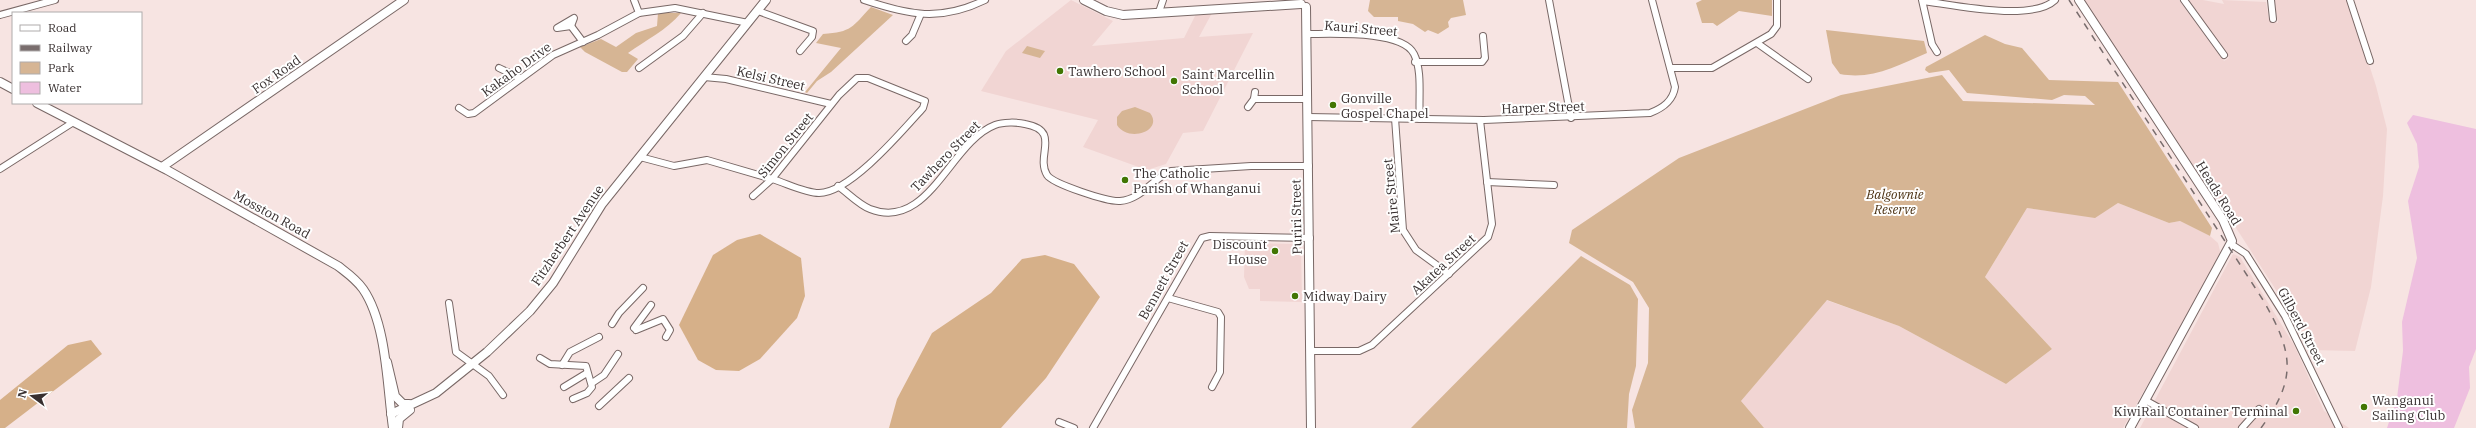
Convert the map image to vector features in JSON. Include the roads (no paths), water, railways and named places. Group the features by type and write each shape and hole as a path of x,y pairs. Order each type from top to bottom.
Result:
{"street":[{"path":"0,15 55,0"},
{"name":"Fox Road","path":"162,167 404,0"},
{"path":"634,0 639,13"},
{"name":"Fitzherbert Avenue","path":"391,414 436,393 514,328 540,299 565,263 596,212 766,0"},
{"path":"864,0 904,14 920,16 953,13 975,6 985,0"},
{"path":"969,0 975,6"},
{"path":"1084,0 1115,14 1305,3"},
{"path":"1159,12 1163,0"},
{"path":"1549,0 1571,118"},
{"name":"Harper Street","path":"1308,117 1480,120 1638,115 1656,111 1667,104 1673,96 1675,87 1652,0"},
{"path":"1671,68 1712,68 1756,43 1776,29 1777,0"},
{"path":"1937,52 1932,44 1922,0 2013,11 2047,7 2053,5 2056,0"},
{"name":"Heads Road","path":"2079,0 2223,220 2231,235 2231,244 2130,428"},
{"path":"2184,0 2224,55"},
{"path":"2270,0 2273,19"},
{"path":"2350,0 2370,61"},
{"name":"Puriri Street","path":"1305,3 1308,34 1311,428"},
{"name":"Kakaho Drive","path":"459,108 468,114 474,113 553,55 583,42 639,13 670,8 703,13 748,23"},
{"path":"758,11 813,31 812,37 800,51"},
{"path":"639,68 683,36 703,13"},
{"path":"906,41 912,35 920,16"},
{"path":"571,26 583,42"},
{"name":"Kauri Street","path":"1308,34 1393,39 1411,49 1415,62 1420,118"},
{"path":"1415,62 1482,62 1485,58 1483,36"},
{"path":"1756,43 1808,79"},
{"path":"499,68 520,78"},
{"name":"Kelsi Street","path":"704,77 726,79 831,104"},
{"name":"Simon Street","path":"753,196 772,179 831,104 854,80 864,77 921,97 925,103 923,108 877,158 838,186"},
{"path":"0,82 12,88"},
{"path":"1248,107 1254,99 1255,92"},
{"path":"1254,99 1308,99"},
{"name":"Mosston Road","path":"39,104 72,123 162,167 338,266 356,281 366,294 377,321 393,428"},
{"name":"Maire Street","path":"1395,118 1403,230 1409,242 1419,254 1449,274"},
{"name":"Akatea Street","path":"1311,351 1352,352 1365,349 1379,339 1485,242 1491,233 1492,224 1480,120"},
{"name":"Tawhero Street","path":"838,186 876,212 889,213 905,210 915,203 949,170 984,129 998,122 1008,121 1032,126 1044,134 1047,144 1044,168 1048,176 1053,181 1113,201 1133,199 1162,175 1171,171 1251,166 1309,166"},
{"path":"0,169 72,123"},
{"path":"640,157 674,166 705,159 818,193 838,186"},
{"path":"1487,182 1554,185"},
{"name":"Bennett Street","path":"1093,428 1202,238 1210,236 1310,238"},
{"name":"Gilberd Street","path":"2231,244 2246,254 2285,316 2339,428"},
{"path":"612,324 619,313 643,288"},
{"path":"1168,298 1218,312 1221,317 1220,372 1212,388"},
{"path":"449,303 455,349 498,384 503,395"},
{"path":"651,305 635,329 663,319 670,330 666,337"},
{"path":"562,365 570,352 599,337"},
{"path":"382,358 389,368 397,402 404,405 418,402"},
{"path":"540,358 550,364 582,364 586,367 592,383 590,391 573,399"},
{"path":"592,383 604,375 618,358"},
{"path":"564,387 587,373"},
{"path":"599,406 629,378"},
{"path":"2145,400 2195,428"},
{"path":"398,428 400,417 418,402"},
{"path":"2242,428 2259,409"},
{"path":"1058,422 1074,428"}],"water":[{"path":"2413,115 2476,129 2476,349 2469,367 2470,388 2454,428 2387,428 2397,398 2403,351 2402,322 2417,258 2408,201 2419,167 2417,144 2407,123"}],"railway":[{"path":"2069,0 2263,300 2281,335 2287,365 2286,379 2273,410 2261,428"}],"place":[{"name":"Tawhero School","path":"1060,71"},
{"name":"Saint Marcellin School","path":"1174,81"},
{"name":"Gonville Gospel Chapel","path":"1333,105"},
{"name":"The Catholic Parish of Whanganui","path":"1125,180"},
{"name":"Discount House","path":"1275,251"},
{"name":"Midway Dairy","path":"1295,296"},
{"name":"Wanganui Sailing Club","path":"2364,407"},
{"name":"KiwiRail Container Terminal","path":"2296,411"}],"park label":[{"name":"Balgownie Reserve","path":"1895,202"}]}
